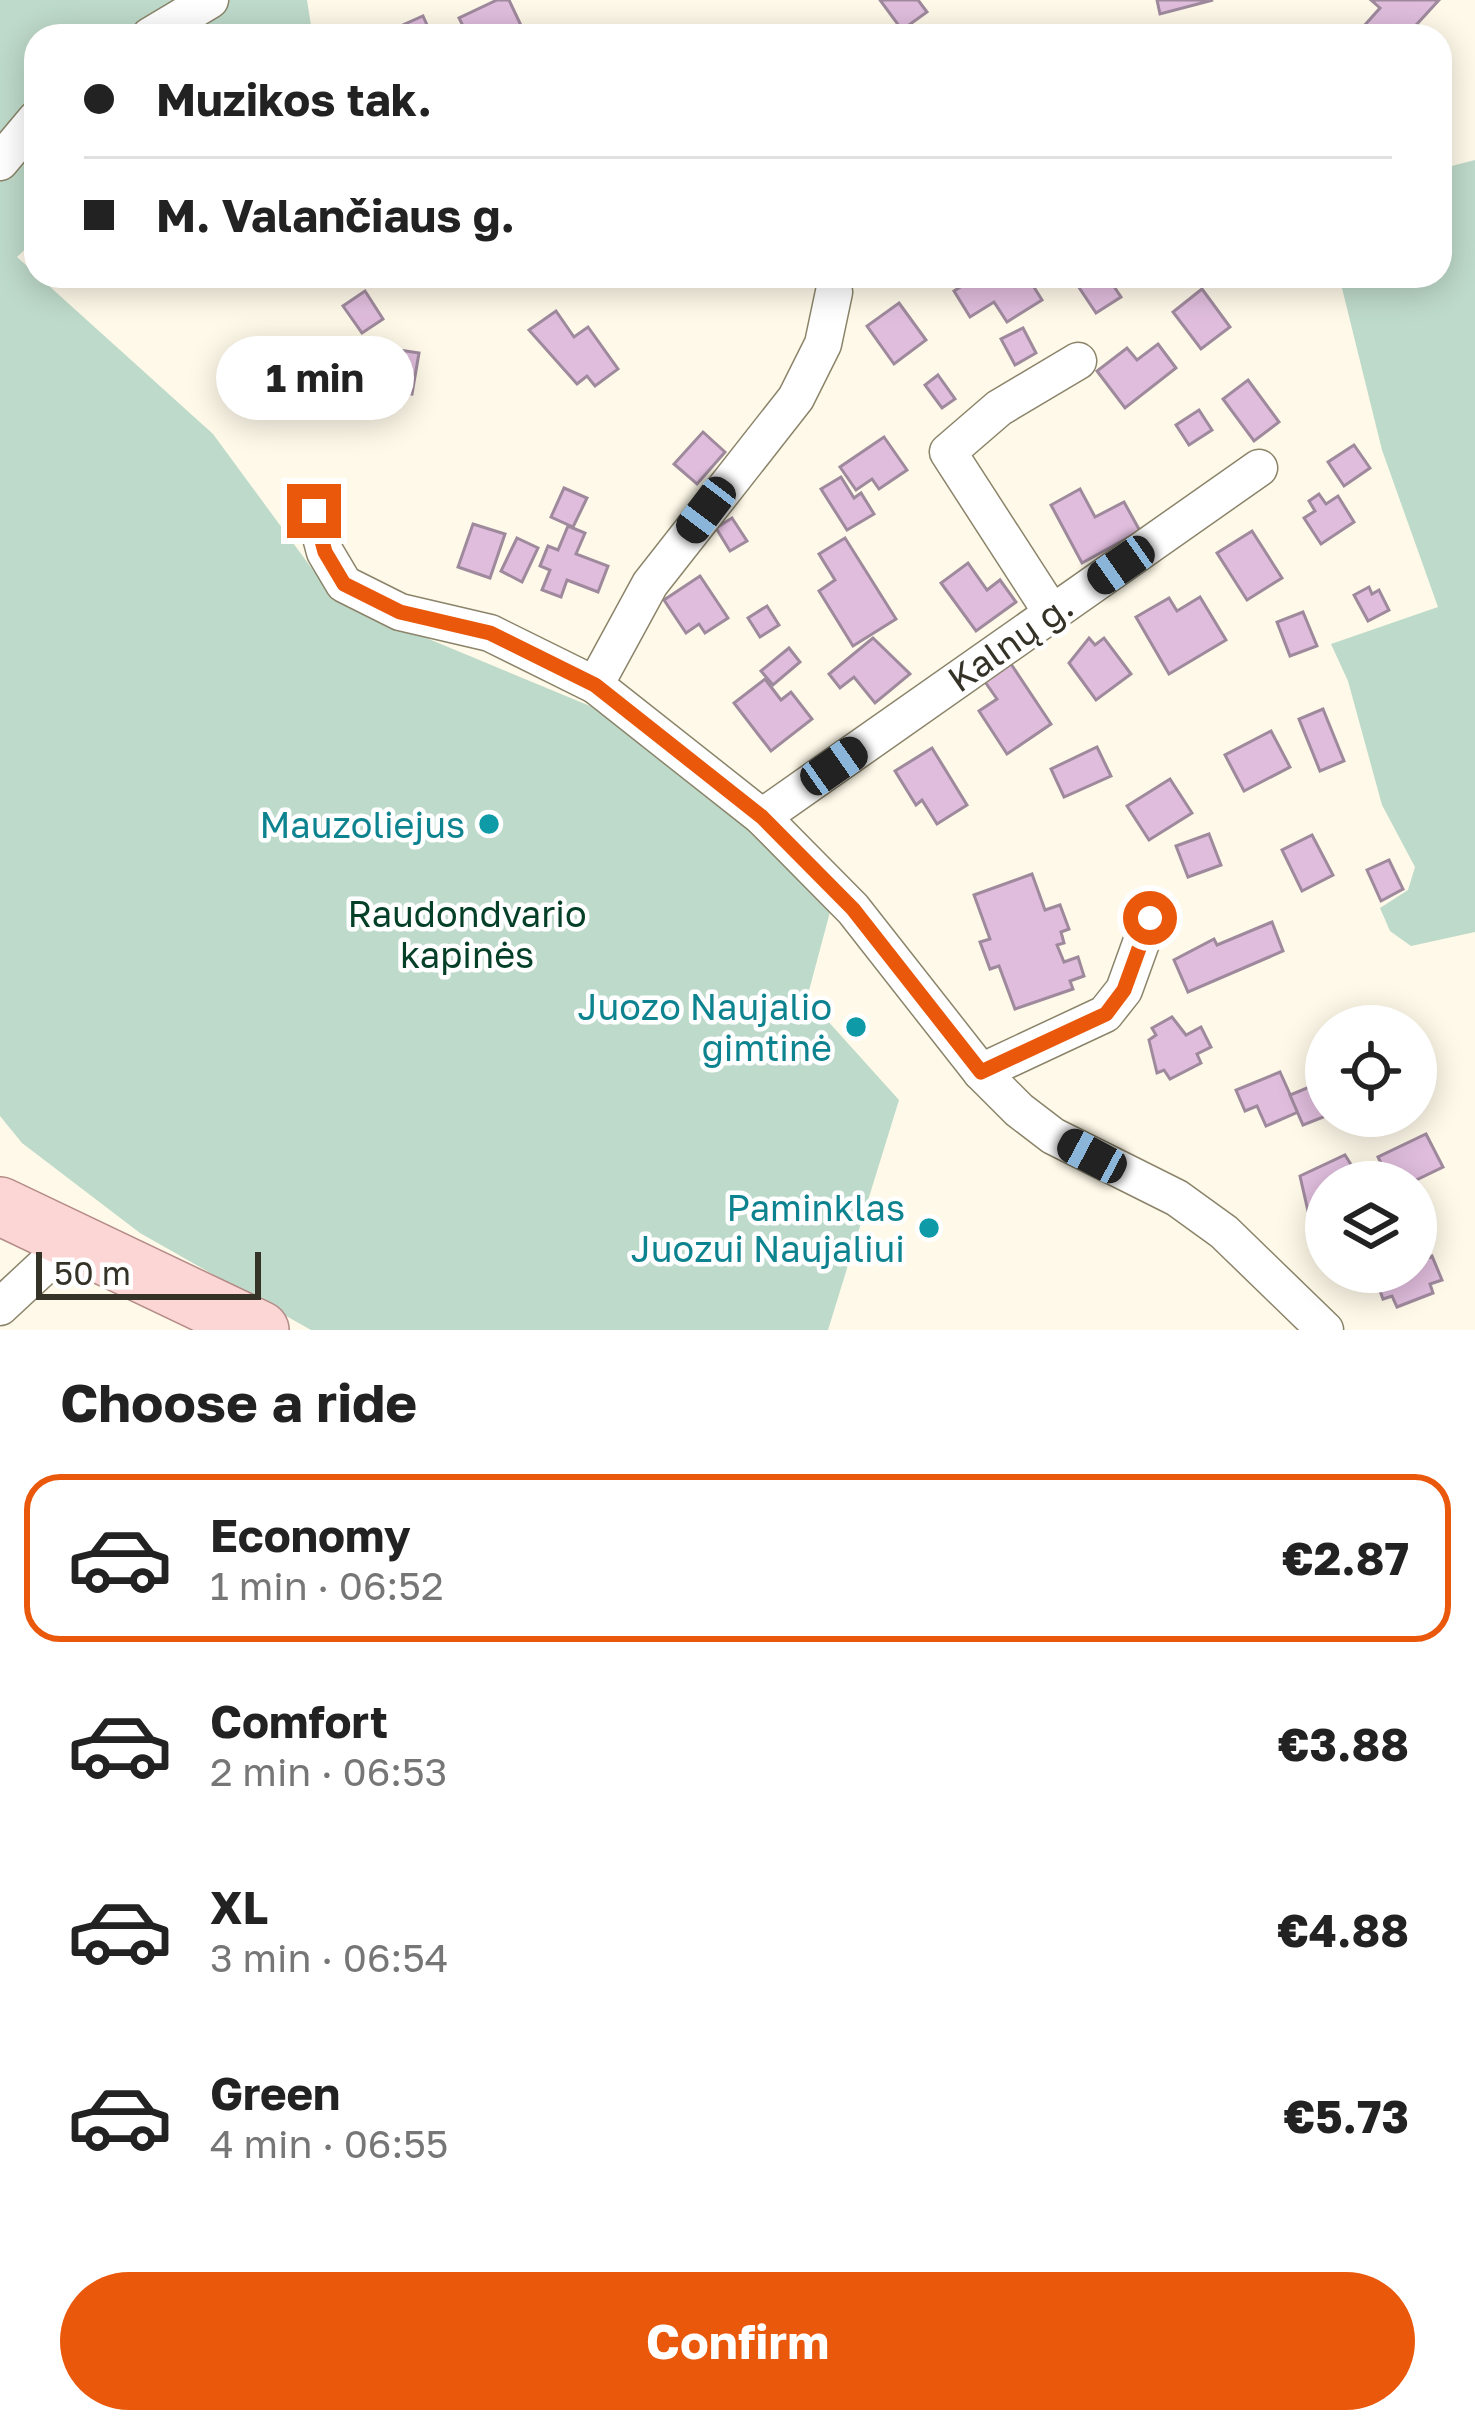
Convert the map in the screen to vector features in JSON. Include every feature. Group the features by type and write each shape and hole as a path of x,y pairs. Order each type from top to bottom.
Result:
{"main road":[{"path":"0,1206 260,1330"}],"street":[{"path":"170,24 210,0"},
{"path":"0,162 24,133"},
{"path":"595,685 650,584 796,398 823,344 834,292"},
{"path":"1052,613 948,452 999,408 1078,361"},
{"name":"Kalnų g.","path":"762,817 1259,468"},
{"path":"314,511 325,552 344,584 400,612 490,633 595,685 762,817 853,909 981,1072 1053,1136 1177,1198 1224,1232 1325,1330"},
{"path":"981,1072 1106,1014 1124,990 1150,918"},
{"path":"0,1307 73,1240"}],"green space":[{"name":"Raudondvario kapinės","path":"0,0 307,0 311,24 24,24 24,250 17,257 24,263 24,288 51,288 213,434 335,600 590,706 737,812 830,912 807,998 899,1100 828,1330 311,1330 140,1233 22,1143 0,1116"},
{"path":"1475,160 1475,932 1411,946 1390,931 1380,908 1408,890 1415,867 1382,805 1348,681 1331,644 1438,607 1382,450 1342,288 1452,288 1452,166"}],"building":[{"path":"497,0 509,0 520,24 462,24 459,18"},
{"path":"880,0 918,0 927,12 910,24 898,24"},
{"path":"1157,0 1213,0 1160,14"},
{"path":"1371,0 1439,0 1417,24 1366,24 1380,8"},
{"path":"1034,288 1042,300 1007,322 994,302 970,317 954,291"},
{"path":"1079,288 1115,288 1121,297 1096,313"},
{"path":"1202,289 1230,327 1201,349 1173,312"},
{"path":"365,291 383,319 362,333 343,306"},
{"path":"899,303 926,340 894,364 867,326"},
{"path":"556,311 574,337 588,327 618,369 595,386 587,376 577,384 529,330"},
{"path":"1023,328 1036,353 1015,365 1001,339"},
{"path":"341,341 419,353 412,394 335,382"},
{"path":"1158,344 1176,368 1125,408 1097,371 1127,348 1137,360"},
{"path":"938,375 955,399 942,408 925,385"},
{"path":"1248,380 1279,422 1254,441 1223,399"},
{"path":"1199,410 1212,430 1189,445 1176,425"},
{"path":"703,432 725,452 697,484 674,464"},
{"path":"884,437 907,470 879,489 872,479 856,490 840,467"},
{"path":"1354,445 1370,468 1344,486 1328,462"},
{"path":"841,477 854,498 861,493 874,514 847,530 821,489"},
{"path":"564,488 587,498 573,527 551,517"},
{"path":"1080,489 1095,517 1124,502 1140,531 1082,563 1051,505"},
{"path":"1319,494 1326,504 1338,496 1354,522 1321,544 1304,518 1315,511 1309,501"},
{"path":"732,518 747,541 730,551 716,528"},
{"path":"473,524 505,534 490,578 458,567"},
{"path":"568,526 585,533 576,554 608,566 598,592 567,580 561,597 542,590 550,570 540,566 548,546 558,550"},
{"path":"1252,531 1282,578 1247,600 1217,553"},
{"path":"517,538 538,548 522,582 501,571"},
{"path":"845,538 896,619 853,646 819,591 835,580 819,554"},
{"path":"968,563 987,590 1000,580 1016,602 976,631 941,583"},
{"path":"700,576 728,618 705,633 699,624 686,633 664,600"},
{"path":"1369,587 1372,594 1379,590 1389,610 1368,621 1354,595"},
{"path":"1200,597 1226,640 1169,674 1136,617 1169,598 1177,611"},
{"path":"767,606 779,625 760,637 748,618"},
{"path":"1303,612 1317,646 1290,656 1277,622"},
{"path":"873,638 910,674 875,703 854,677 840,688 829,674"},
{"path":"1089,638 1095,645 1104,638 1131,674 1096,700 1069,663"},
{"path":"789,648 800,662 773,685 761,671"},
{"path":"1009,661 1051,724 1007,754 979,711 997,699 983,679"},
{"path":"765,679 781,700 791,692 812,719 771,751 734,703"},
{"path":"1323,709 1344,761 1320,771 1299,719"},
{"path":"1271,731 1290,767 1244,791 1225,755"},
{"path":"1097,747 1111,776 1064,797 1051,769"},
{"path":"932,748 967,805 937,824 922,800 916,805 895,771"},
{"path":"1170,779 1192,813 1149,840 1127,806"},
{"name":"Mauzoliejus","path":"493,814 500,825 485,834 478,824"},
{"path":"1209,834 1221,865 1188,877 1176,846"},
{"path":"1312,835 1333,875 1302,891 1282,850"},
{"path":"1389,860 1403,889 1381,901 1367,870"},
{"path":"1032,874 1045,910 1060,905 1069,929 1061,932 1064,943 1057,945 1064,962 1078,957 1084,976 1070,981 1073,989 1015,1009 999,966 990,969 980,942 990,939 974,895"},
{"path":"1272,922 1283,951 1188,992 1174,960 1214,939 1217,945"},
{"path":"1172,1017 1186,1035 1201,1027 1211,1047 1197,1054 1201,1063 1170,1079 1164,1070 1157,1073 1149,1040 1156,1035 1152,1028"},
{"path":"1280,1072 1298,1112 1266,1126 1257,1106 1245,1111 1236,1090"},
{"path":"1305,1089 1305,1124 1303,1125 1290,1095"},
{"path":"1428,1137 1443,1167 1437,1170 1437,1161 1380,1161 1378,1157"},
{"path":"1381,1293 1433,1293 1397,1307 1392,1296 1383,1299"}],"place":[{"name":"Mauzoliejus","path":"489,824"},
{"name":"Juozo Naujalio gimtinė","path":"856,1027"},
{"name":"Paminklas Juozui Naujaliui","path":"929,1228"}],"route":[{"path":"314,511 325,552 344,584 400,612 490,633 595,685 762,817 853,909 981,1072 1106,1014 1124,990 1150,918"}]}
